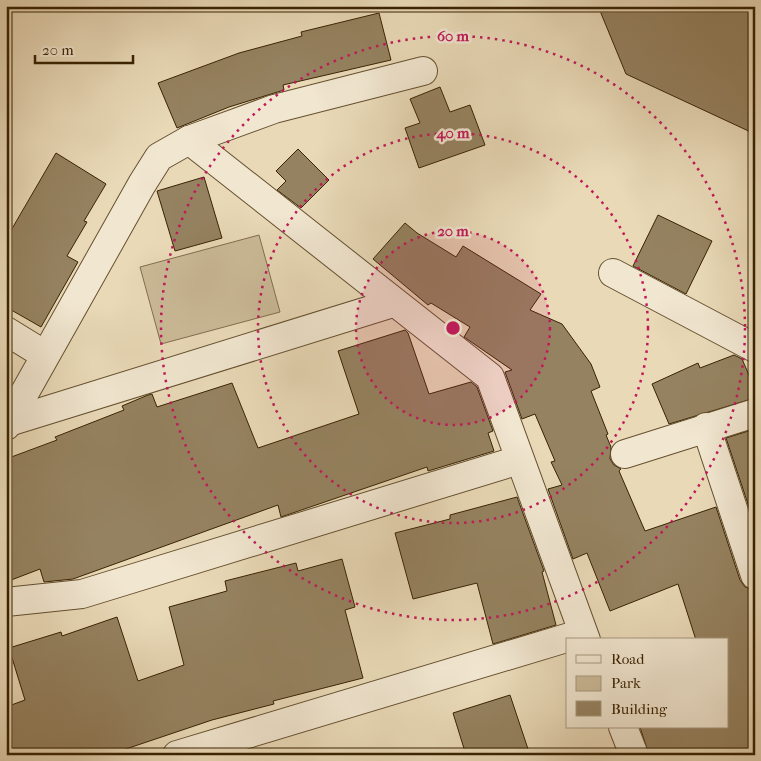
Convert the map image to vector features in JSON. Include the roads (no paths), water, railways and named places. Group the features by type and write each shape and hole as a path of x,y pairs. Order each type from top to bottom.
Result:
{"street":[{"path":"7,424 142,184 159,158 190,140 274,109 423,71"},
{"path":"190,140 490,377 584,636"},
{"path":"613,273 755,348"},
{"path":"7,424 393,302"},
{"path":"6,331 45,354"},
{"path":"625,454 755,413"},
{"path":"706,427 753,566"},
{"path":"6,602 82,594 519,460"},
{"path":"177,755 566,641"},
{"path":"623,728 634,755"}]}
